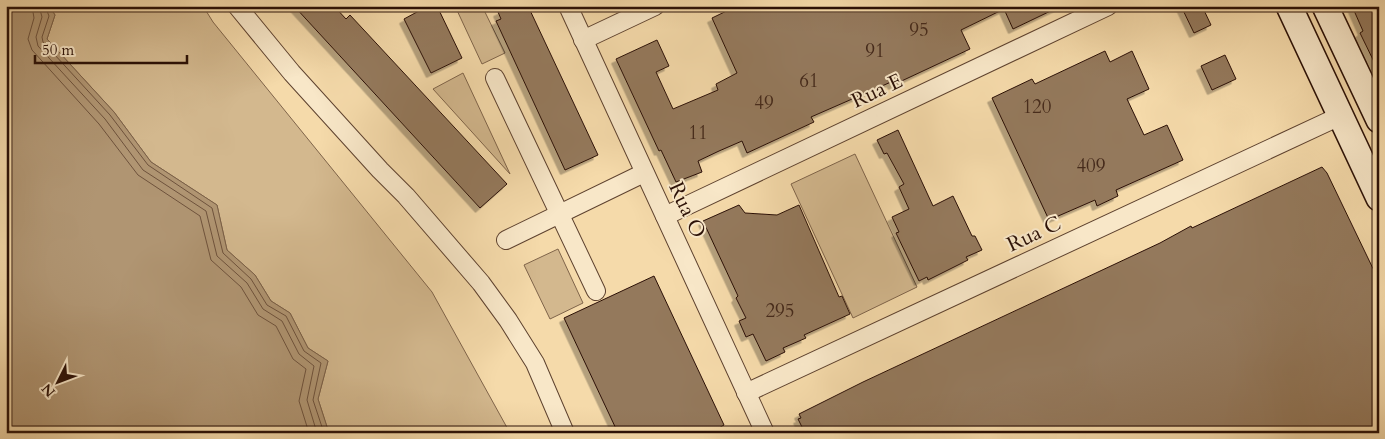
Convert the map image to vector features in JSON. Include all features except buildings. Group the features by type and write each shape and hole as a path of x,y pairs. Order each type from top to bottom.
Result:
{"main road":[{"path":"1289,6 1379,198"},
{"path":"1325,6 1376,105"}],"street":[{"path":"237,6 292,73 406,196 480,283 508,320 535,363 565,433"},
{"name":"Rua O","path":"568,6 765,433"},
{"path":"583,40 655,6"},
{"name":"Rua E","path":"665,216 1108,6"},
{"path":"495,78 596,291"},
{"name":"Rua C","path":"746,393 1340,116"},
{"path":"506,240 644,173"}],"shaded area":[{"path":"49,6 203,6 213,22 432,292 510,433 329,433 318,399 328,361 308,348 290,313 271,301 255,275 227,250 217,205 151,162 114,112 47,39 55,15"},
{"path":"455,6 482,6 505,53 482,64"},
{"path":"463,73 510,174 433,89"},
{"path":"855,154 917,287 853,318 791,184"},
{"path":"558,249 583,303 550,319 524,265"}],"water":[{"path":"6,6 49,6 55,15 47,39 114,112 151,162 217,205 227,250 255,275 271,301 290,313 308,348 328,361 318,399 329,433 6,433"}]}
